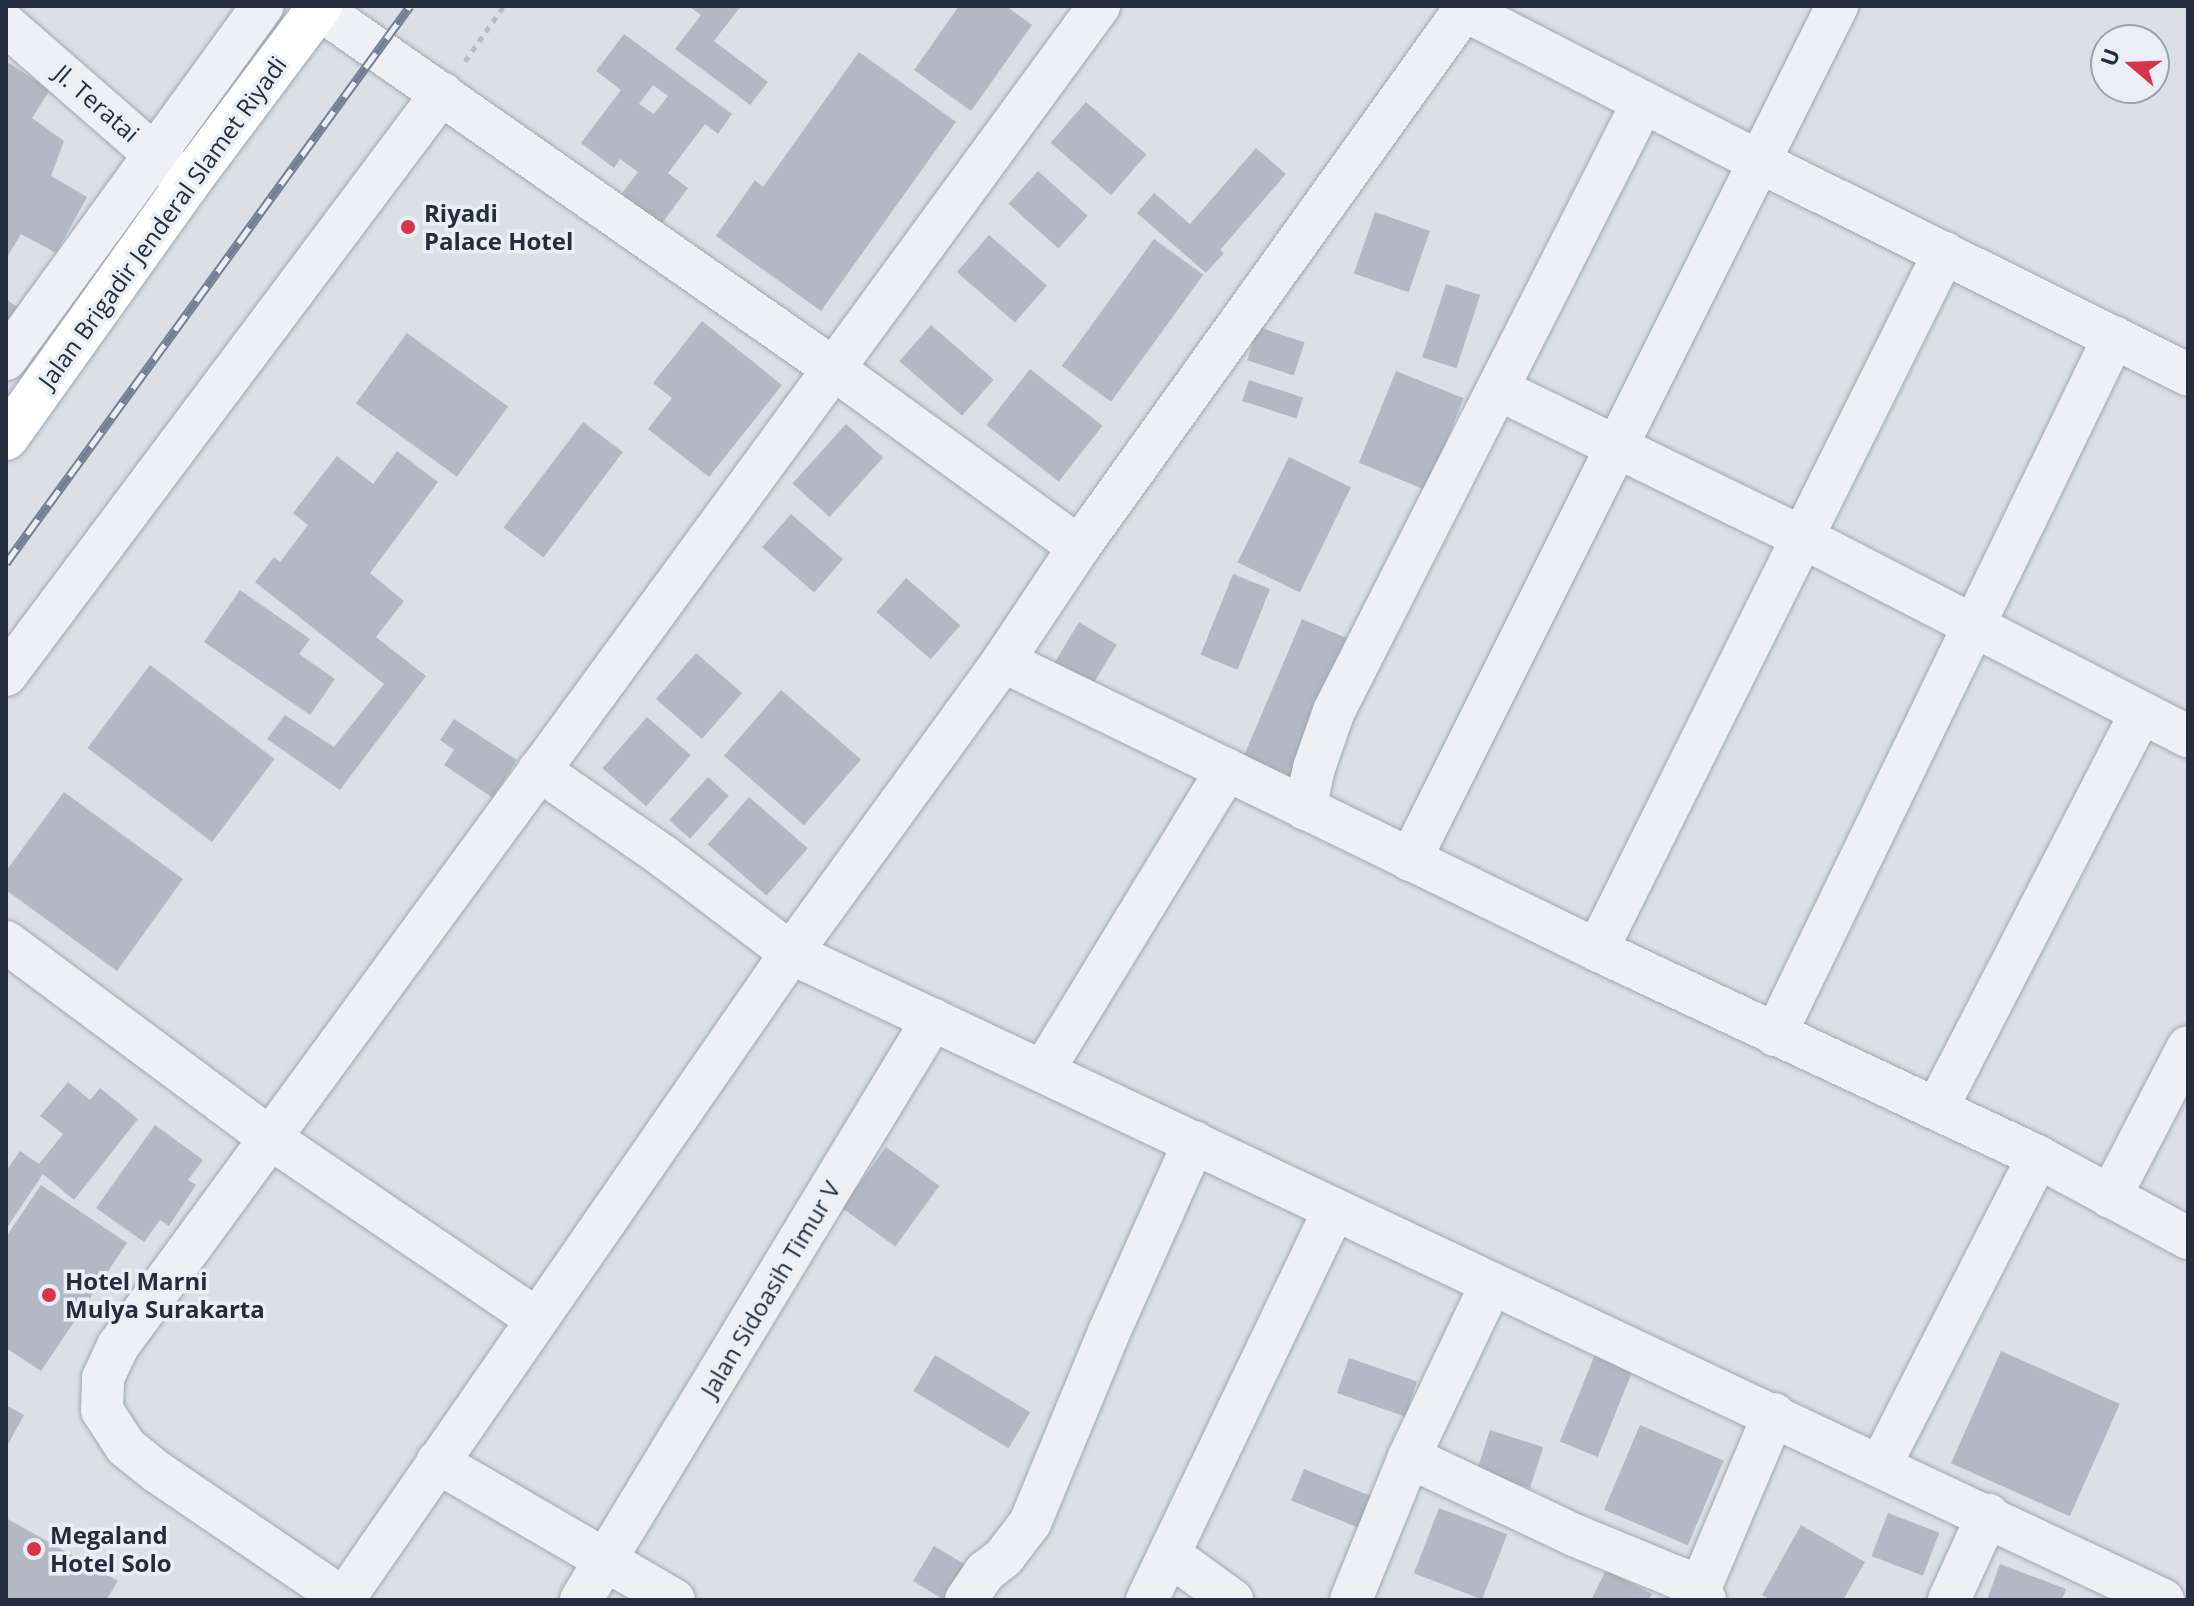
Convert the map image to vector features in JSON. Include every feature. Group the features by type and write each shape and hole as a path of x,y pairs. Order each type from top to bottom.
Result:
{"main road":[{"name":"Jalan Brigadir Jenderal Slamet Riyadi","path":"6,438 187,184 319,7"}],"street":[{"path":"6,359 153,152 262,6"},
{"path":"1099,6 118,1346 103,1378 102,1410 126,1447 157,1472 344,1599 535,1318 791,953 1003,661 1079,547 1464,7 1760,162 2188,374"},
{"path":"1410,860 1837,6"},
{"path":"319,7 834,369 1079,547"},
{"name":"Jl. Teratai","path":"6,25 187,184"},
{"path":"6,675 442,93"},
{"path":"1305,809 1314,768 1334,711 1643,102"},
{"path":"1597,950 1800,536 1944,253"},
{"path":"1775,1035 2114,337"},
{"path":"1498,389 1975,624 2188,736"},
{"path":"1003,661 1597,950 2038,1157 2188,1238"},
{"path":"1937,1108 2141,713"},
{"path":"539,770 663,856 791,953 1491,1284 1881,1464 2163,1600"},
{"path":"1043,1071 1227,770"},
{"path":"6,942 270,1138 535,1318"},
{"name":"Jalan Sidoasih Timur V","path":"581,1600 933,1019"},
{"path":"2110,1197 2188,1047"},
{"path":"966,1600 985,1572 1004,1557 1030,1523 1110,1330 1194,1142"},
{"path":"1881,1464 2038,1157"},
{"path":"1147,1600 1334,1209"},
{"path":"1351,1600 1409,1457 1491,1284"},
{"path":"1409,1457 1574,1535 1681,1579 1699,1599 1774,1414"},
{"path":"437,1462 674,1600"},
{"path":"1949,1600 1988,1515"},
{"path":"1170,1555 1232,1600"}],"path":[{"path":"442,93 504,6"}],"building":[{"path":"688,6 741,6 714,41 768,82 750,105 675,49 701,15"},
{"path":"959,6 1006,6 1032,25 971,111 914,70"},
{"path":"624,34 732,114 718,134 705,124 668,173 688,188 660,226 620,196 638,172 620,159 614,168 581,143 621,90 596,71","holes":["653,85 668,96 654,114 639,104"]},
{"path":"859,52 956,122 821,311 716,236 755,180 763,187"},
{"path":"6,61 50,90 32,118 64,141 51,176 87,197 56,253 21,234 6,259"},
{"path":"1086,102 1146,154 1111,195 1051,143"},
{"path":"1256,148 1286,174 1220,250 1224,253 1206,273 1137,213 1154,193 1190,224"},
{"path":"1038,171 1088,216 1058,249 1009,204"},
{"path":"1375,212 1430,231 1409,292 1354,273"},
{"path":"989,235 1047,286 1015,322 957,272"},
{"path":"1154,239 1203,275 1111,402 1062,366"},
{"path":"1446,284 1480,295 1456,368 1422,357"},
{"path":"6,299 18,308 6,324"},
{"path":"702,321 782,385 709,477 648,429 672,398 653,383"},
{"path":"931,325 994,379 962,416 900,361"},
{"path":"1258,327 1305,342 1294,375 1247,360"},
{"path":"407,333 508,406 457,477 356,403"},
{"path":"1030,369 1102,426 1059,482 986,425"},
{"path":"1396,371 1464,398 1427,490 1359,463"},
{"path":"1249,380 1303,398 1296,419 1242,401"},
{"path":"583,422 623,452 543,558 504,527"},
{"path":"846,424 883,457 830,517 792,483"},
{"path":"397,451 438,482 370,573 404,601 376,637 426,676 340,790 267,739 285,715 334,747 384,684 255,582 274,557 280,562 308,525 293,513 337,456 373,484"},
{"path":"1289,457 1351,487 1300,592 1238,562"},
{"path":"791,514 843,559 814,592 762,547"},
{"path":"1233,574 1270,589 1237,670 1200,655"},
{"path":"906,578 960,625 931,659 876,612"},
{"path":"240,590 310,639 299,654 335,679 310,715 204,642"},
{"path":"1302,619 1354,641 1294,782 1242,760"},
{"path":"1079,622 1117,645 1089,691 1051,668"},
{"path":"696,653 742,693 702,739 656,699"},
{"path":"150,665 275,759 212,842 87,748"},
{"path":"781,690 861,760 804,825 724,756"},
{"path":"647,717 691,755 646,806 602,768"},
{"path":"454,719 517,760 493,798 444,765 454,750 440,740"},
{"path":"708,777 729,796 690,839 669,820"},
{"path":"64,792 183,879 117,971 6,890 6,871"},
{"path":"749,797 808,848 767,896 708,845"},
{"path":"68,1082 90,1100 100,1088 138,1119 74,1200 43,1174 6,1229 6,1171 20,1151 39,1164 63,1134 40,1116"},
{"path":"155,1125 203,1160 188,1180 196,1185 169,1226 160,1220 144,1242 96,1208"},
{"path":"886,1147 939,1186 895,1246 842,1208"},
{"name":"Hotel Marni Mulya Surakarta","path":"41,1185 127,1243 41,1371 6,1348 6,1237"},
{"path":"1598,1347 1636,1362 1598,1457 1560,1442"},
{"path":"2001,1351 2120,1404 2070,1516 1951,1463"},
{"path":"935,1355 1030,1412 1009,1448 913,1391"},
{"path":"1349,1358 1417,1381 1405,1416 1337,1393"},
{"path":"6,1405 24,1415 6,1448"},
{"path":"1640,1425 1724,1461 1688,1545 1604,1510"},
{"path":"1490,1430 1543,1447 1530,1488 1477,1471"},
{"path":"1304,1469 1373,1497 1360,1528 1291,1501"},
{"path":"1439,1508 1507,1534 1482,1600 1414,1573"},
{"path":"1888,1513 1939,1533 1923,1576 1872,1556"},
{"name":"Megaland Hotel Solo","path":"6,1518 118,1581 106,1600 6,1600"},
{"path":"1801,1525 1865,1562 1843,1600 1771,1600 1762,1595"},
{"path":"934,1546 971,1568 952,1600 944,1600 913,1581"},
{"path":"2000,1564 2066,1589 2062,1600 1987,1600"},
{"path":"1606,1570 1652,1594 1649,1600 1591,1600"}],"railway":[{"path":"6,563 410,6"}],"place":[{"name":"Riyadi Palace Hotel","path":"408,227"},
{"name":"Hotel Marni Mulya Surakarta","path":"49,1295"},
{"name":"Megaland Hotel Solo","path":"34,1549"}]}
